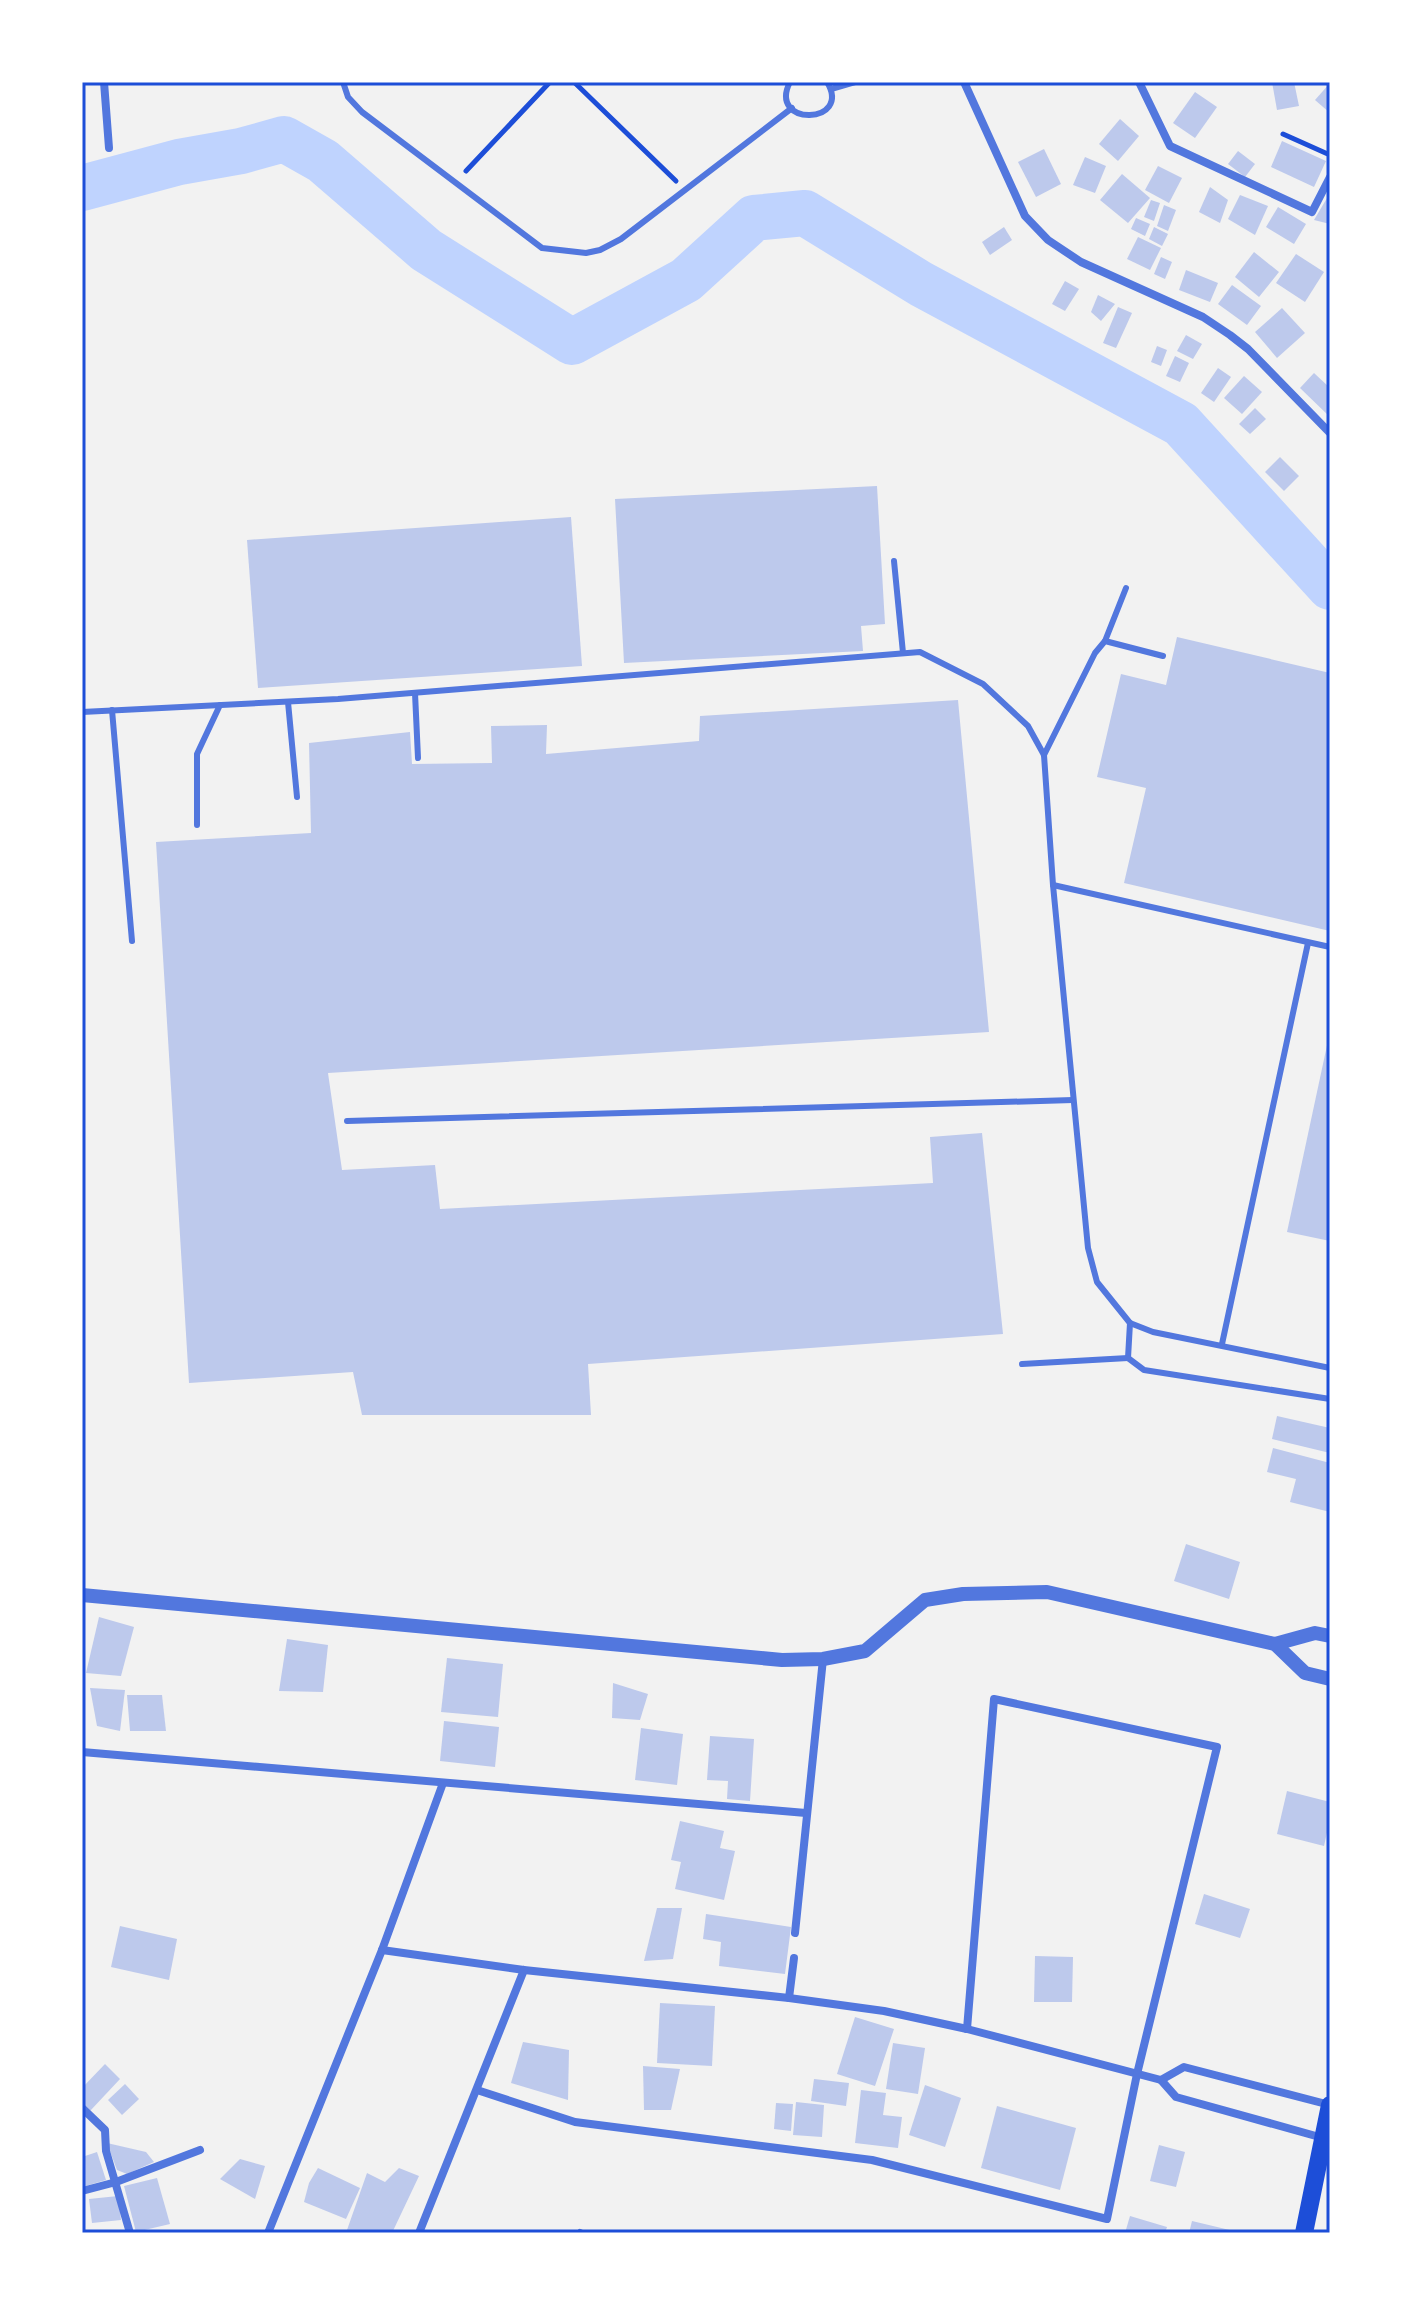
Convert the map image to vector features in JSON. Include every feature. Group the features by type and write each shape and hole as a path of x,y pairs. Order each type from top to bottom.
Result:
{"main road":[{"path":"1304,2233 1330,2105"}],"street":[{"path":"104,82 109,148"},
{"path":"964,82 1025,216 1048,240 1081,262 1203,317 1230,335 1248,349 1330,433"},
{"path":"1139,82 1162,134 1170,146 1179,151 1312,212 1330,177"},
{"path":"82,1595 782,1660 823,1659 865,1651 925,1600 963,1594 1047,1592 1275,1644 1315,1633 1330,1636"},
{"path":"1275,1644 1305,1673 1330,1679"},
{"path":"795,1933 823,1659"},
{"path":"477,2090 575,2122 872,2160 1107,2219 1137,2074 1217,1747 994,1699 967,2029"},
{"path":"82,1752 806,1813"},
{"path":"268,2233 382,1950 443,1783"},
{"path":"382,1950 524,1970 884,2011 967,2029 1161,2080 1176,2097 1323,2138"},
{"path":"789,1998 794,1958"},
{"path":"419,2233 524,1970"},
{"path":"1161,2080 1184,2067 1330,2105"},
{"path":"82,2108 105,2130 106,2151 130,2233"},
{"path":"82,2191 116,2182 200,2150"}],"lane":[{"path":"343,82 348,97 362,112 542,248 586,253 600,250 621,239 792,108"},
{"path":"790,82 787,98 792,108 810,117 827,108 831,99 829,86 855,82"},
{"path":"894,561 903,653"},
{"path":"1044,755 1095,653 1105,641 1126,588"},
{"path":"1105,641 1163,656"},
{"path":"82,712 415,693 920,652 983,684 1028,726 1044,755 1073,1100 1088,1248 1097,1282 1130,1323 1153,1332 1330,1368"},
{"path":"415,693 418,758"},
{"path":"288,702 297,797"},
{"path":"197,825 197,754 220,705"},
{"path":"112,710 132,941"},
{"path":"1053,885 1330,947"},
{"path":"1222,1344 1308,943"},
{"path":"347,1121 1073,1100"},
{"path":"1128,1358 1130,1323"},
{"path":"1022,1364 1128,1358 1144,1370 1183,1378 1330,1399"}],"path":[{"path":"456,182 550,82"},
{"path":"574,82 685,190"},
{"path":"1283,134 1330,155"}],"building":[{"path":"1272,82 1294,82 1299,106 1277,110"},
{"path":"1330,83 1330,113 1315,100"},
{"path":"1195,92 1217,107 1195,138 1173,123"},
{"path":"1120,119 1139,136 1118,161 1099,144"},
{"path":"1282,141 1326,161 1314,187 1271,167"},
{"path":"1044,149 1061,184 1036,197 1018,162"},
{"path":"1238,151 1255,164 1245,177 1228,164"},
{"path":"1085,157 1106,166 1095,193 1073,185"},
{"path":"1158,166 1182,178 1169,203 1145,190"},
{"path":"1122,174 1150,198 1128,223 1100,200"},
{"path":"1210,187 1228,200 1220,223 1199,212"},
{"path":"1330,193 1330,224 1314,220"},
{"path":"1240,195 1268,206 1255,235 1228,219"},
{"path":"1151,200 1160,203 1154,221 1144,217"},
{"path":"1164,205 1176,210 1168,231 1157,226"},
{"path":"1278,207 1306,224 1294,244 1266,227"},
{"path":"1136,218 1150,224 1145,236 1131,229"},
{"path":"1004,227 1012,240 990,255 982,242"},
{"path":"1154,227 1168,234 1162,246 1149,239"},
{"path":"1138,237 1161,248 1150,270 1127,259"},
{"path":"1254,252 1279,272 1259,297 1235,277"},
{"path":"1296,254 1324,272 1305,302 1276,283"},
{"path":"1161,257 1172,262 1165,279 1154,274"},
{"path":"1186,270 1218,283 1210,302 1179,290"},
{"path":"1065,281 1079,289 1065,311 1052,304"},
{"path":"1232,285 1261,306 1247,325 1218,304"},
{"path":"1098,295 1115,304 1101,321 1091,312"},
{"path":"1118,307 1132,313 1116,348 1103,343"},
{"path":"1282,308 1305,333 1277,358 1255,332"},
{"path":"1186,335 1202,344 1193,359 1177,351"},
{"path":"1157,346 1167,350 1161,366 1151,362"},
{"path":"1175,356 1189,363 1180,382 1166,376"},
{"path":"1218,368 1231,377 1214,402 1201,393"},
{"path":"1314,373 1330,388 1330,417 1300,388"},
{"path":"1244,376 1262,392 1242,414 1224,398"},
{"path":"1255,408 1266,419 1250,434 1239,424"},
{"path":"1280,457 1299,476 1284,491 1265,472"},
{"path":"877,486 885,624 861,626 863,651 624,663 615,499"},
{"path":"571,517 582,666 258,688 247,540"},
{"path":"1177,637 1330,673 1330,931 1124,883 1146,788 1097,777 1121,674 1166,685"},
{"path":"958,700 989,1032 328,1073 342,1170 435,1165 440,1209 933,1183 930,1137 982,1133 1003,1334 588,1364 591,1415 362,1415 353,1372 189,1383 156,842 311,833 309,743 410,732 412,764 492,763 491,726 547,725 546,754 699,741 700,716"},
{"path":"1330,1037 1330,1241 1287,1232"},
{"path":"1277,1416 1330,1428 1330,1453 1272,1439"},
{"path":"1273,1448 1330,1463 1330,1512 1290,1502 1296,1479 1267,1472"},
{"path":"1186,1544 1240,1562 1229,1599 1174,1581"},
{"path":"99,1617 134,1627 121,1676 86,1673"},
{"path":"287,1639 328,1645 323,1692 279,1691"},
{"path":"447,1658 503,1664 498,1717 441,1712"},
{"path":"613,1683 648,1694 640,1720 612,1718"},
{"path":"90,1688 125,1690 120,1731 97,1726"},
{"path":"127,1695 162,1695 166,1731 130,1731"},
{"path":"444,1721 499,1727 495,1767 440,1761"},
{"path":"641,1728 683,1734 677,1785 635,1780"},
{"path":"710,1736 754,1739 750,1801 727,1799 728,1781 707,1780"},
{"path":"1287,1791 1330,1802 1324,1846 1277,1834"},
{"path":"680,1821 724,1831 720,1848 735,1851 724,1900 675,1889 681,1862 671,1860"},
{"path":"1204,1894 1250,1909 1240,1938 1195,1924"},
{"path":"657,1908 682,1908 673,1959 644,1961"},
{"path":"706,1914 791,1927 785,1974 719,1966 721,1942 703,1939"},
{"path":"120,1926 177,1939 169,1980 111,1967"},
{"path":"1035,1956 1073,1957 1072,2002 1034,2002"},
{"path":"660,2003 715,2006 712,2066 657,2063"},
{"path":"855,2017 894,2029 875,2086 837,2074"},
{"path":"523,2042 569,2050 568,2100 511,2083"},
{"path":"893,2043 925,2048 918,2094 886,2089"},
{"path":"105,2064 120,2079 90,2111 82,2103 82,2088"},
{"path":"643,2066 680,2069 671,2110 644,2110"},
{"path":"814,2079 849,2083 846,2106 811,2101"},
{"path":"125,2084 139,2099 122,2115 108,2100"},
{"path":"925,2085 961,2098 945,2147 909,2135"},
{"path":"861,2090 886,2093 883,2115 902,2117 898,2148 855,2143"},
{"path":"796,2102 824,2105 822,2137 793,2135"},
{"path":"776,2103 793,2104 791,2131 774,2129"},
{"path":"997,2106 1076,2128 1060,2190 981,2168"},
{"path":"107,2143 146,2152 154,2162 127,2174 117,2170"},
{"path":"1159,2145 1185,2152 1176,2187 1150,2181"},
{"path":"97,2152 106,2180 82,2187 82,2157"},
{"path":"240,2159 265,2166 255,2199 220,2179"},
{"path":"318,2168 360,2188 346,2219 304,2202 309,2183"},
{"path":"399,2168 419,2176 392,2233 355,2233 347,2230 367,2173 385,2182"},
{"path":"157,2178 170,2224 136,2232 124,2186"},
{"path":"118,2196 121,2220 92,2223 89,2199"},
{"path":"1130,2216 1167,2227 1165,2233 1125,2233"},
{"path":"1192,2221 1238,2232 1238,2233 1189,2233"}],"waterway":[{"path":"82,188 179,162 241,151 284,139 323,161 426,250 572,342 686,280 754,218 805,213 921,284 1181,424 1330,587"}]}
